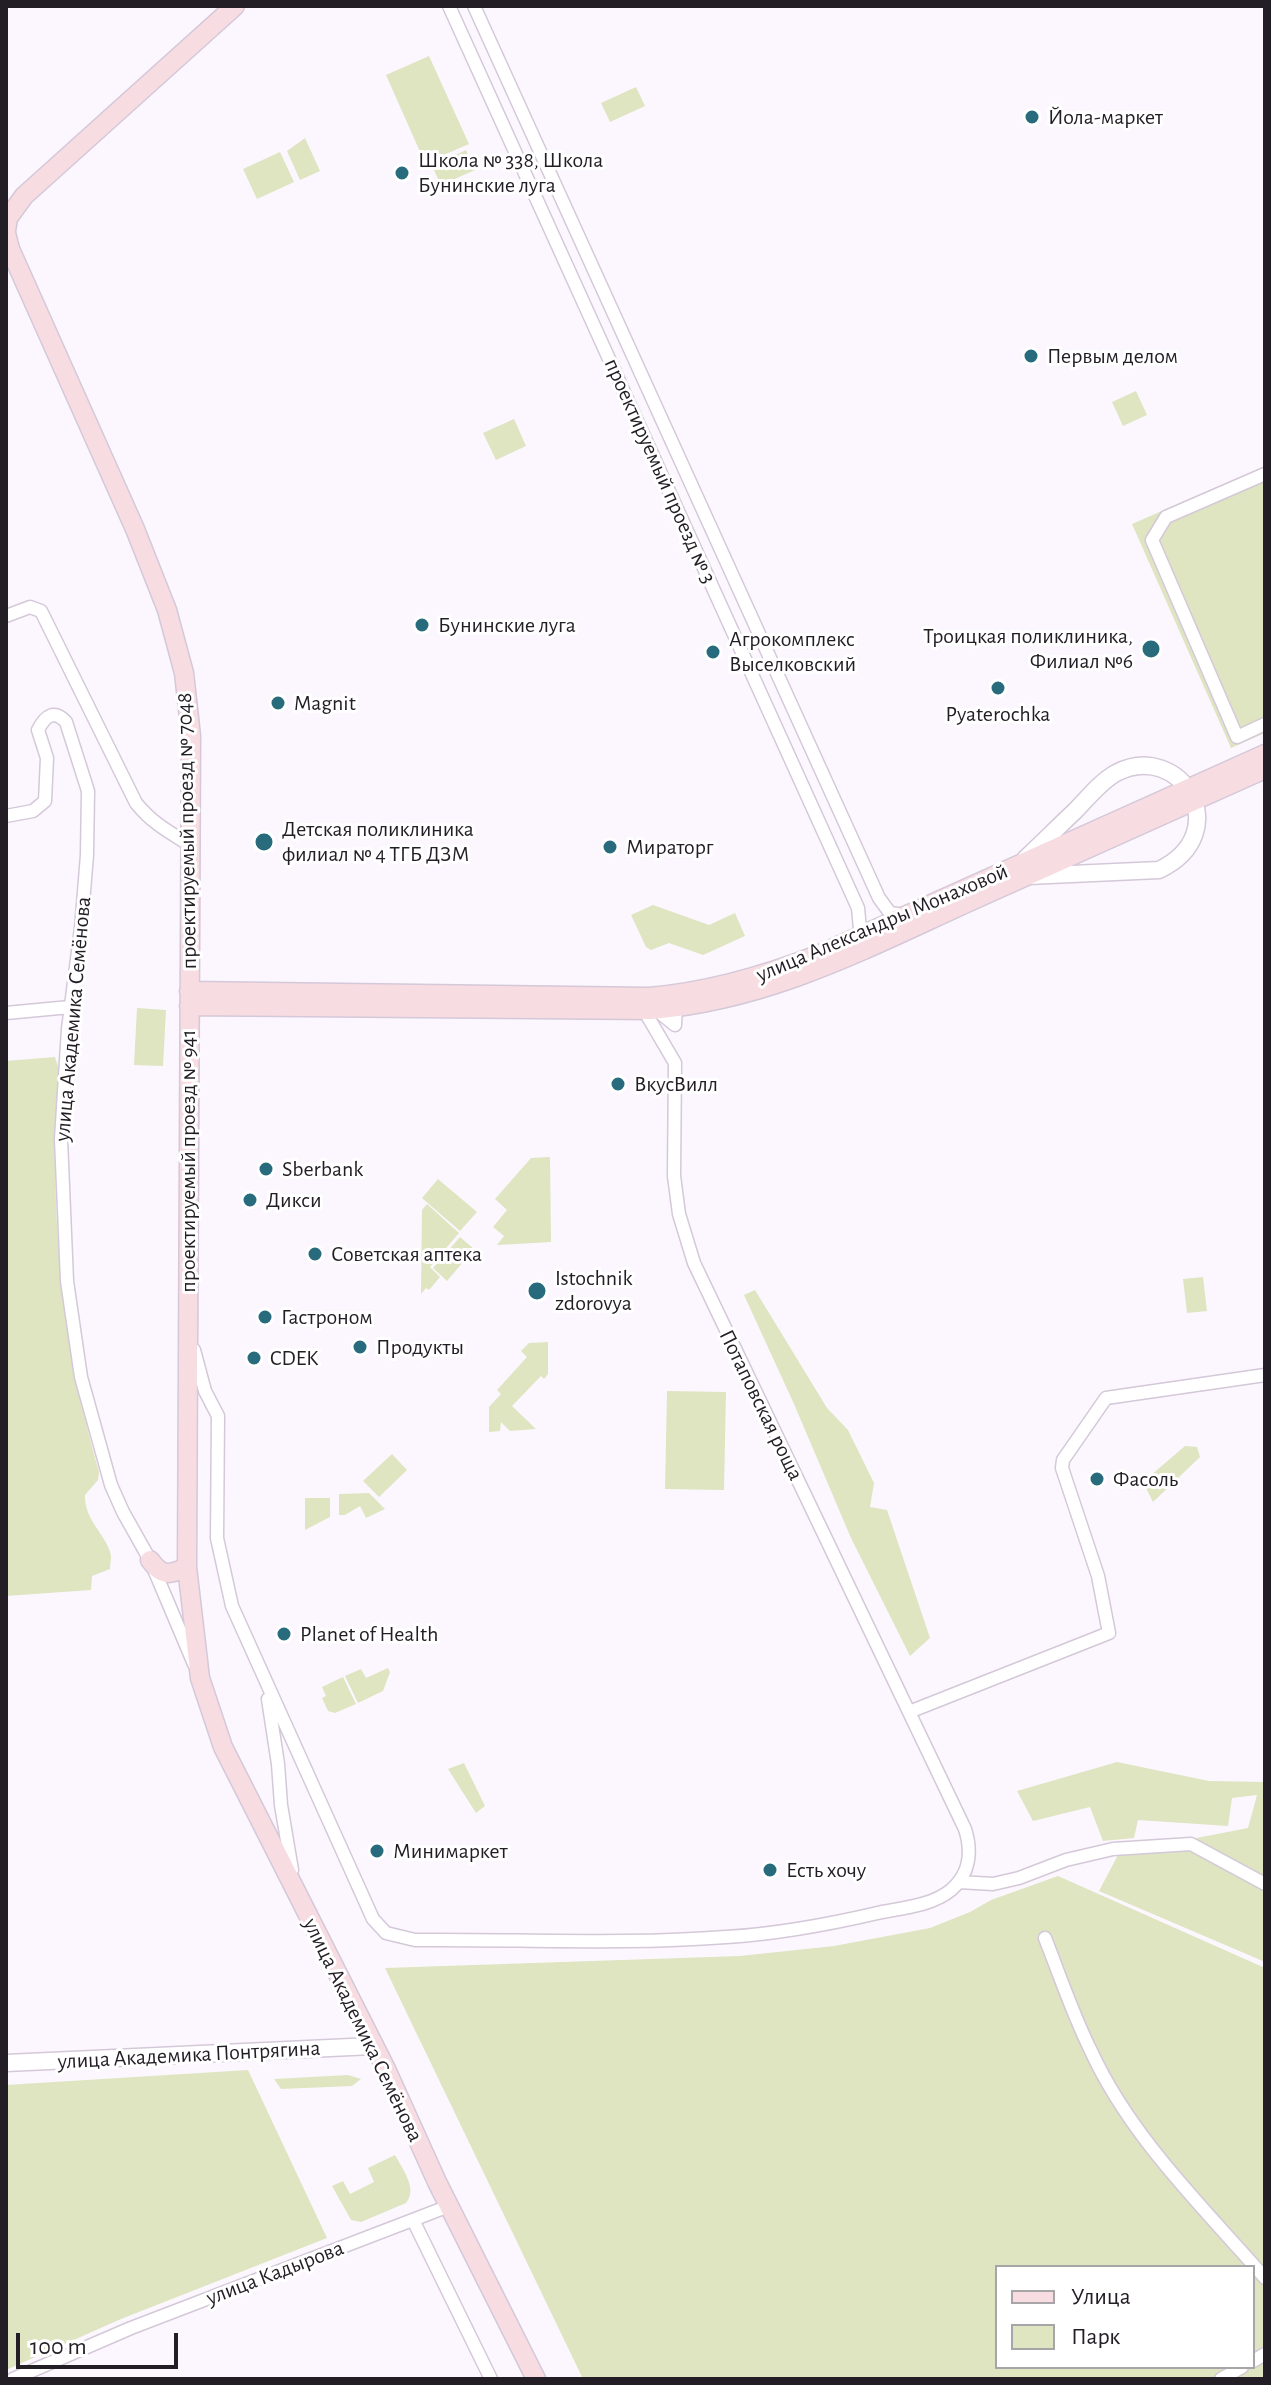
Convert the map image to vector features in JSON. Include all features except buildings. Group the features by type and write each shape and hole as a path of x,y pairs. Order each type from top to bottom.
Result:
{"main road":[{"path":"6,232 8,218 24,196 235,6"},
{"name":"проектируемый проезд № 7048","path":"6,232 10,249 135,529 173,628 184,673 190,723 189,999"},
{"name":"улица Александры Монаховой","path":"189,999 622,997 676,1001 727,1000 791,980 1191,795 1265,754"},
{"name":"улица Александры Монаховой","path":"1191,795 1265,769"},
{"name":"улица Александры Монаховой","path":"676,1001 771,973 1024,870"},
{"name":"проектируемый проезд № 941","path":"188,1315 189,999"},
{"name":"улица Академика Семёнова","path":"188,1315 187,1567 200,1678 223,1747 536,2379"},
{"path":"150,1560 164,1572 173,1573 187,1567"}],"street":[{"name":"проектируемый проезд № 3","path":"449,6 858,908 860,929 857,938"},
{"name":"проектируемый проезд № 3","path":"474,6 879,898 890,913 908,915"},
{"path":"1265,474 1166,517 1152,540 1237,737 1265,724"},
{"path":"6,616 30,607 41,611 136,803 149,819 190,845"},
{"name":"улица Академика Семёнова","path":"6,816 33,811 45,801 47,758 38,730 44,718 53,714 60,716 66,722 88,791 86,869 70,1007 61,1139 67,1281 81,1377 97,1440 123,1512 150,1560 200,1678"},
{"path":"1153,767 1167,771 1191,795 1197,826 1193,840 1174,863 1159,870 1024,870 1114,774 1131,768 1153,767"},
{"name":"Потаповская роща","path":"676,1001 675,1025 634,991 675,1063 674,1176 685,1236 707,1292 965,1829 969,1857 959,1882"},
{"path":"6,1013 70,1007"},
{"path":"188,1315 200,1377 218,1416 217,1538 221,1565 236,1617 373,1919 386,1933 407,1939 726,1938 814,1926 916,1905 945,1894 959,1882 993,1884 1028,1876 1066,1860 1113,1849 1191,1844 1265,1884"},
{"path":"909,1712 1109,1633 1098,1576 1062,1468 1063,1460 1106,1398 1265,1375"},
{"path":"266,1684 290,1863 307,1915"},
{"path":"278,1764 283,1753 293,1752 300,1757"},
{"path":"1045,1938 1091,2052 1120,2102 1159,2158 1254,2265"},
{"name":"улица Академика Понтрягина","path":"6,2063 373,2046"},
{"name":"улица Кадырова","path":"13,2379 131,2328 449,2206"},
{"path":"413,2220 491,2379"},
{"path":"1221,2379 1238,2369"}],"green space":[{"path":"429,56 469,144 425,163 386,75"},
{"path":"636,87 645,106 610,122 601,103"},
{"path":"305,138 320,171 300,180 287,151"},
{"path":"466,150 475,170 441,185 432,166"},
{"path":"280,152 294,182 257,199 243,169"},
{"path":"1136,391 1147,415 1123,426 1112,402"},
{"path":"514,419 526,446 496,460 483,433"},
{"path":"1265,466 1265,733 1231,748 1132,524"},
{"path":"653,905 709,925 735,913 745,936 703,955 669,943 651,950 646,947 631,915"},
{"path":"137,1008 166,1010 163,1066 134,1065"},
{"path":"55,1057 59,1069 55,1170 61,1272 75,1373 99,1472 98,1480 85,1495 86,1504 109,1549 110,1569 92,1576 91,1590 6,1596 6,1061"},
{"path":"550,1157 551,1242 497,1245 504,1236 493,1227 507,1210 495,1199 531,1158"},
{"path":"438,1179 477,1212 460,1231 422,1198"},
{"path":"427,1204 459,1233 430,1267 440,1277 421,1294 422,1210"},
{"path":"460,1237 474,1249 447,1281 433,1268"},
{"path":"1203,1277 1207,1311 1187,1313 1183,1279"},
{"path":"755,1290 827,1408 848,1430 874,1483 870,1507 887,1510 930,1638 910,1656 851,1538 744,1295"},
{"path":"548,1342 548,1374 544,1379 541,1376 512,1406 536,1429 510,1431 501,1422 500,1431 489,1432 489,1407 501,1394 497,1390 527,1357 521,1351 529,1343"},
{"path":"667,1391 726,1392 724,1490 665,1489"},
{"path":"1185,1446 1197,1447 1200,1457 1153,1502 1143,1482"},
{"path":"392,1454 407,1470 379,1497 363,1481"},
{"path":"369,1493 385,1509 366,1518 360,1506 339,1515 339,1494"},
{"path":"305,1498 330,1498 330,1517 305,1530"},
{"path":"388,1668 390,1672 383,1691 358,1703 345,1676 361,1669 366,1678"},
{"path":"343,1677 356,1704 335,1713 328,1711 322,1698 326,1696 322,1687"},
{"path":"1117,1762 1209,1781 1265,1782 1265,1962 1099,1891 1119,1853 1248,1828 1257,1795 1232,1798 1228,1826 1138,1820 1134,1838 1103,1841 1090,1807 1033,1821 1017,1791"},
{"path":"464,1763 485,1806 476,1813 448,1769"},
{"path":"1058,1876 1265,1968 1265,2379 583,2379 385,1968 740,1956 834,1946 930,1928 991,1900"},
{"path":"248,2070 327,2238 121,2319 6,2370 6,2085"},
{"path":"348,2075 361,2079 352,2086 281,2089 274,2079"},
{"path":"395,2155 410,2186 406,2203 361,2222 351,2220 332,2186 343,2181 350,2194 374,2182 368,2168"}],"place":[{"name":"Йола-маркет","path":"1032,117"},
{"name":"Школа № 338, Школа Бунинские луга","path":"402,173"},
{"name":"Первым делом","path":"1031,356"},
{"name":"Бунинские луга","path":"422,625"},
{"name":"Троицкая поликлиника, Филиал №6","path":"1151,649"},
{"name":"Агрокомплекс Выселковский","path":"713,652"},
{"name":"Pyaterochka","path":"998,688"},
{"name":"Magnit","path":"278,703"},
{"name":"Детская поликлиника филиал № 4 ТГБ ДЗМ","path":"264,842"},
{"name":"Мираторг","path":"610,847"},
{"name":"ВкусВилл","path":"618,1084"},
{"name":"Sberbank","path":"266,1169"},
{"name":"Дикси","path":"250,1200"},
{"name":"Советская аптека","path":"315,1254"},
{"name":"Istochnik zdorovya","path":"537,1291"},
{"name":"Гастроном","path":"265,1317"},
{"name":"Продукты","path":"360,1347"},
{"name":"CDEK","path":"254,1358"},
{"name":"Фасоль","path":"1097,1479"},
{"name":"Planet of Health","path":"284,1634"},
{"name":"Минимаркет","path":"377,1851"},
{"name":"Есть хочу","path":"770,1870"}]}
